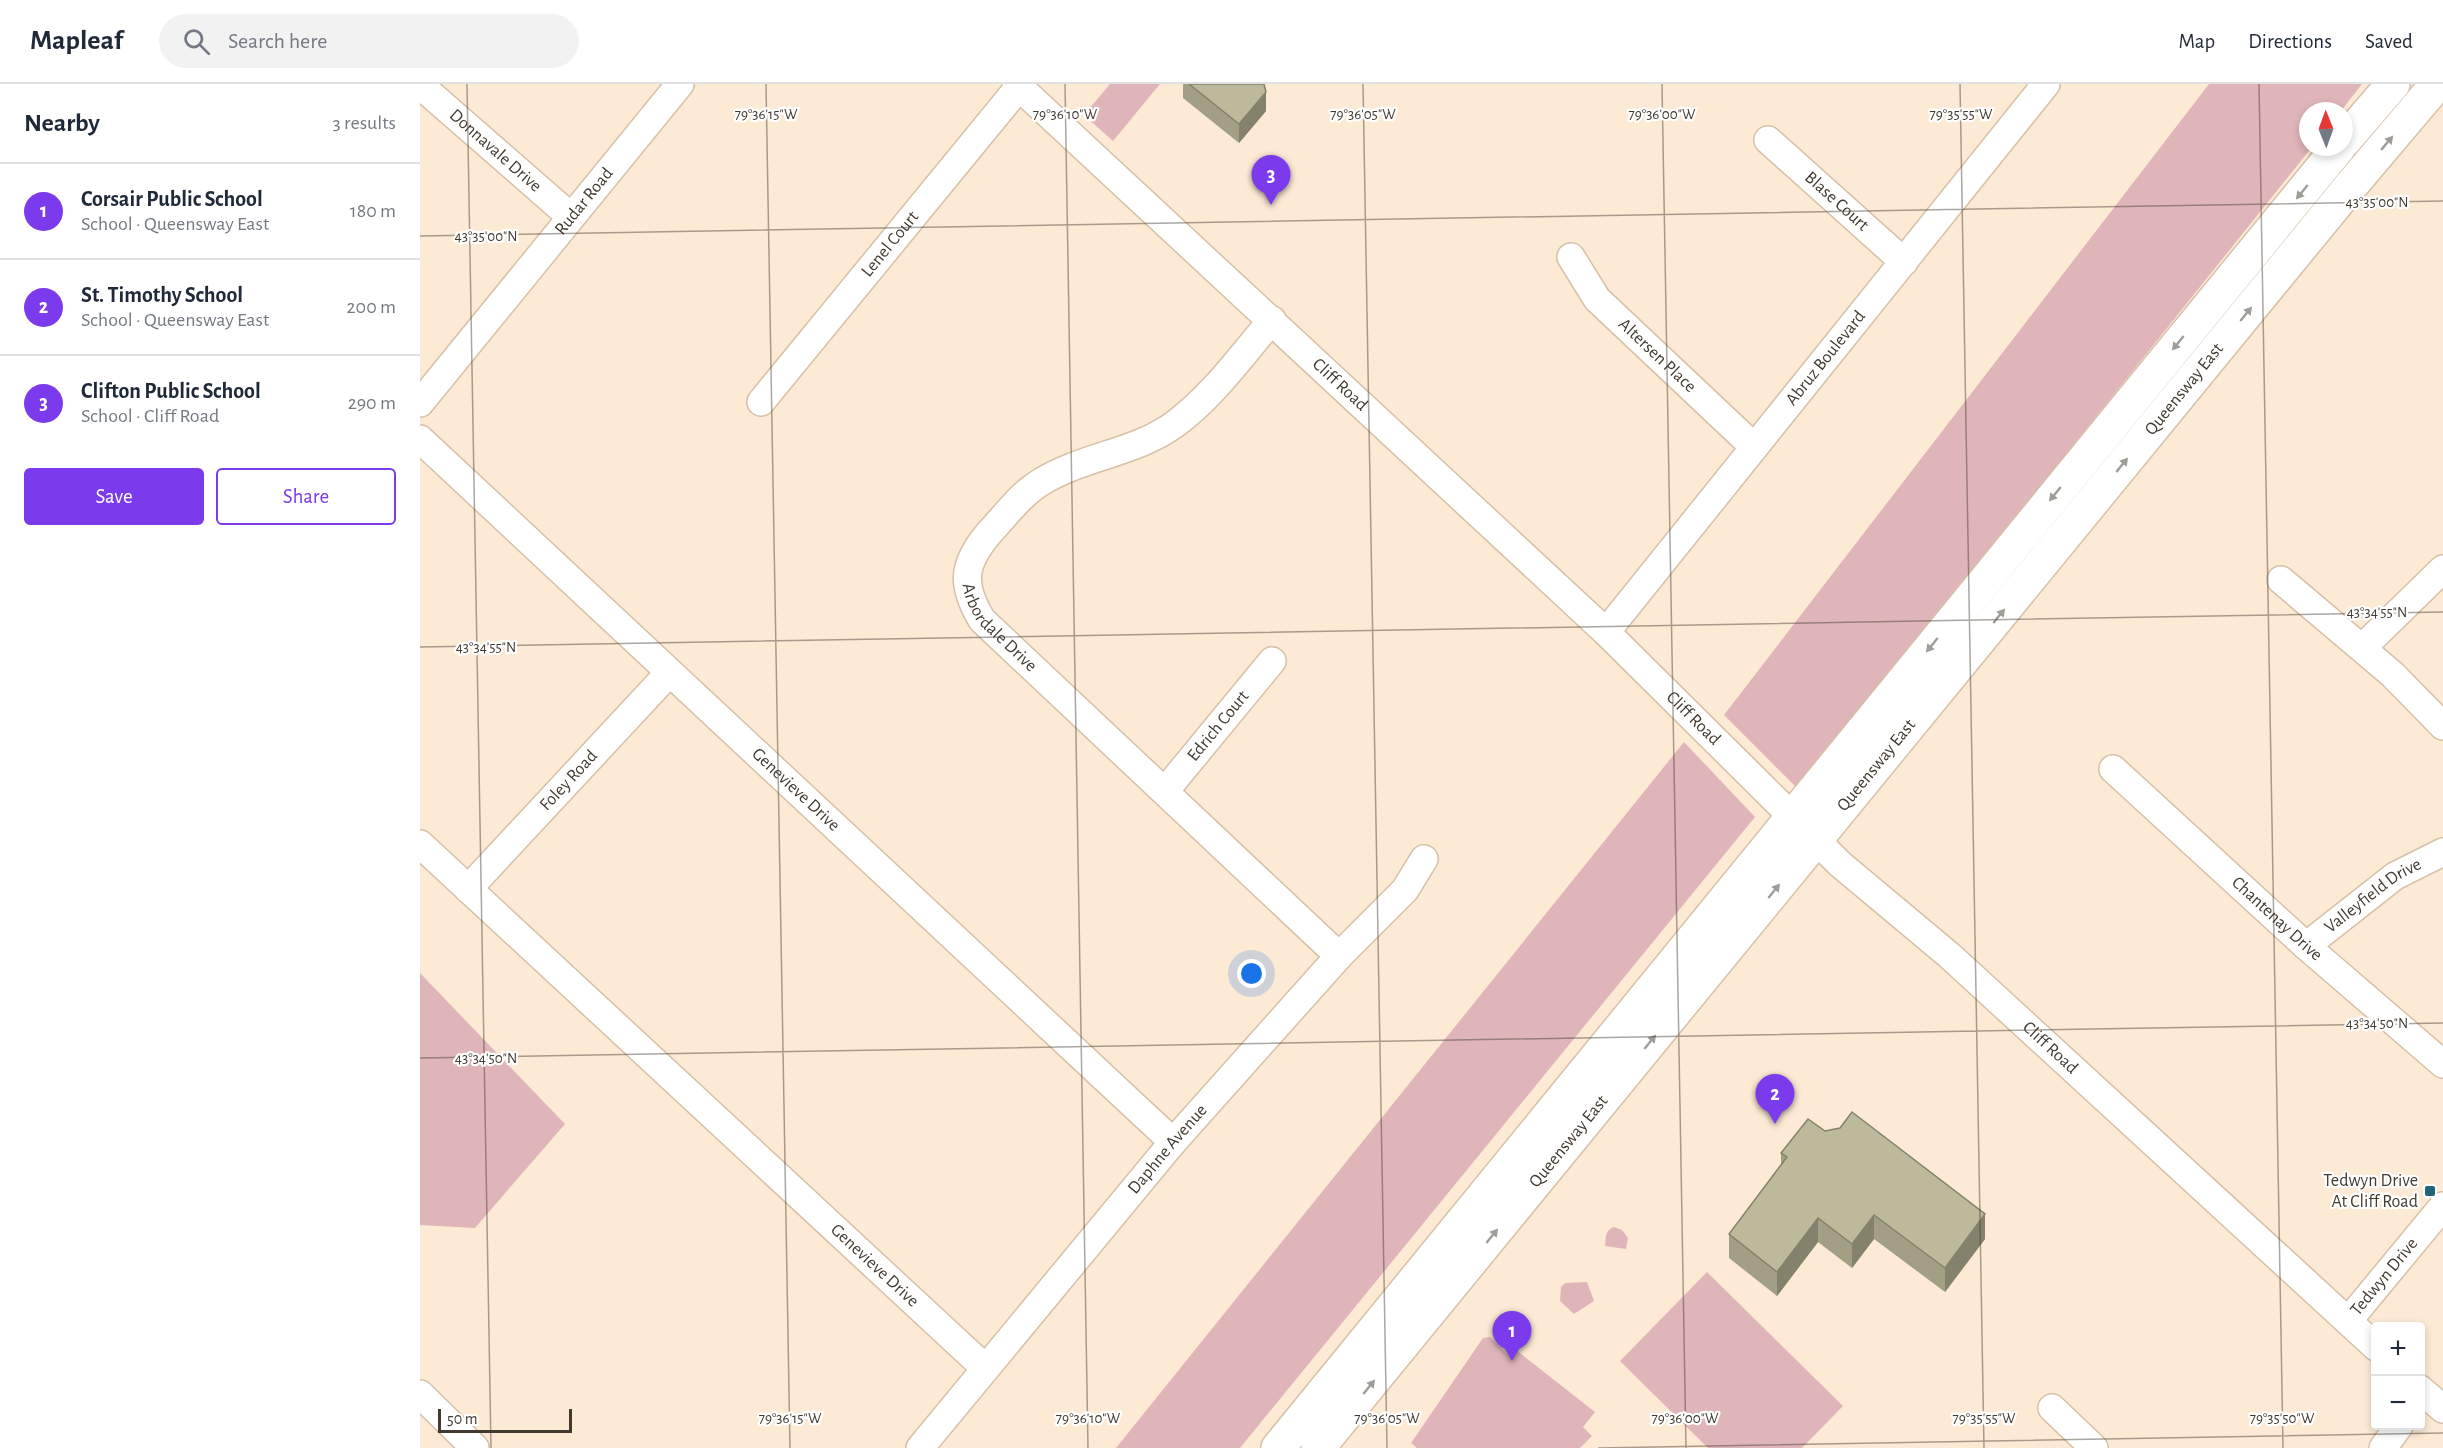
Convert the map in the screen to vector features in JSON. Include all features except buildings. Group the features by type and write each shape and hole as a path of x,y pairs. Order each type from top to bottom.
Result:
{"main road":[{"path":"2353,131 2393,84"},
{"name":"Queensway East","path":"1318,1448 2349,188 2437,84"},
{"name":"Queensway East","path":"1278,1448 1791,816 2332,156"}],"street":[{"name":"Rudar Road","path":"420,403 680,84"},
{"name":"Abruz Boulevard","path":"1606,632 2046,84"},
{"name":"Donnavale Drive","path":"420,85 571,217"},
{"name":"Cliff Road","path":"1017,85 1606,632 1815,840 1950,956 2371,1342"},
{"name":"Lenel Court","path":"761,402 1017,85"},
{"name":"Blase Court","path":"1768,140 1904,262"},
{"name":"Altersen Place","path":"1571,257 1597,298 1754,447"},
{"name":"Arbordale Drive","path":"1272,320 1195,408 1174,425 1145,442 1068,469 1042,481 1022,496 983,541 969,566 966,585 970,599 982,620 1339,956"},
{"name":"Genevieve Drive","path":"420,439 1173,1142"},
{"path":"2362,648 2443,569"},
{"path":"2281,580 2400,682 2443,726"},
{"name":"Edrich Court","path":"1165,791 1272,661"},
{"name":"Foley Road","path":"468,889 669,673"},
{"name":"Chantenay Drive","path":"2113,769 2306,946 2443,1064"},
{"name":"Genevieve Drive","path":"420,844 985,1368"},
{"name":"Valleyfield Drive","path":"2306,946 2395,876 2443,852"},
{"name":"Daphne Avenue","path":"920,1448 1173,1142 1339,956 1405,890 1424,859"},
{"name":"Tedwyn Drive","path":"2348,1321 2443,1206"},
{"path":"424,1406 475,1448"},
{"path":"2052,1408 2094,1448"},
{"path":"2383,1448 2395,1430"}],"shaded area":[{"path":"1110,84 1160,84 1113,141 1084,115"},
{"path":"2209,84 2362,84 2348,102 2299,102 2299,156 2305,156 1798,789 1724,715"},
{"path":"1684,742 1755,817 1240,1448 1116,1448"},
{"path":"420,973 565,1124 475,1228 420,1225"},
{"path":"1614,1227 1622,1230 1628,1238 1626,1249 1605,1246 1607,1232"},
{"path":"1707,1272 1843,1406 1802,1448 1708,1448 1620,1361"},
{"path":"1587,1282 1594,1301 1574,1314 1560,1301 1561,1287 1565,1283"},
{"path":"1490,1337 1510,1357 1516,1350 1595,1412 1583,1427 1592,1436 1580,1448 1417,1448 1411,1443 1483,1338"}],"place":[{"name":"Clifton Public School","path":"1271,205"},
{"name":"St. Timothy School","path":"1775,1124"},
{"name":"Tedwyn Drive At Cliff Road","path":"2430,1191"},
{"name":"Corsair Public School","path":"1512,1361"}]}
